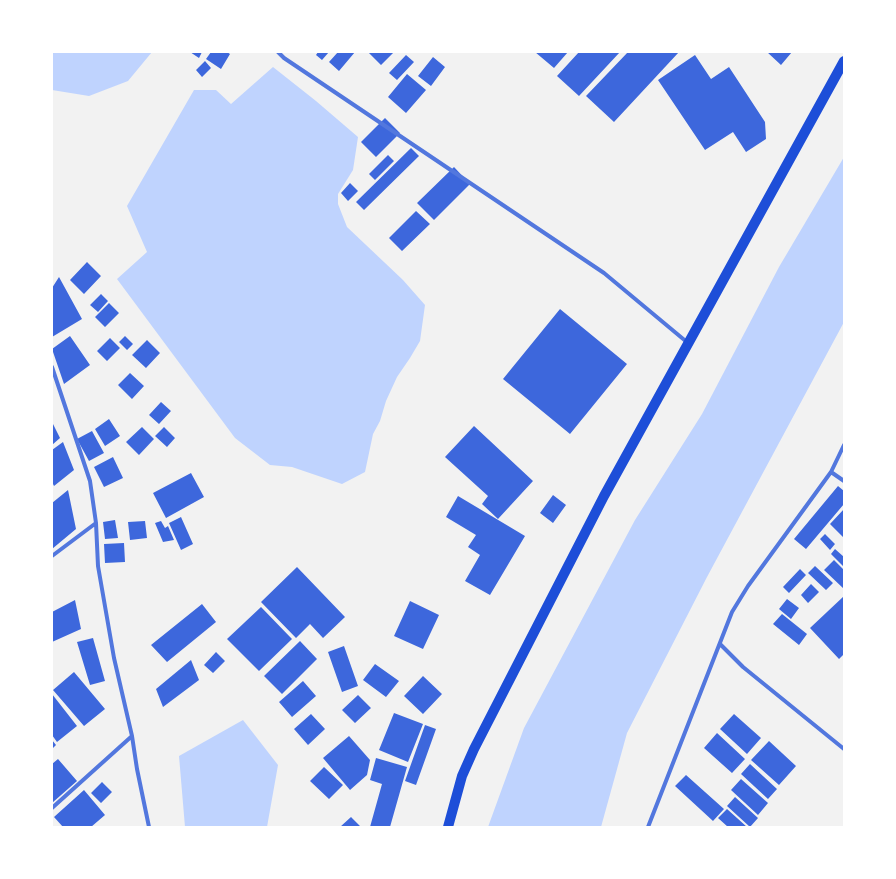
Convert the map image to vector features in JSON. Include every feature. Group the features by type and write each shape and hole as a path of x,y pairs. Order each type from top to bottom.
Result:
{"main road":[{"path":"448,827 462,776 474,749 604,496 844,62"}],"street":[{"path":"278,52 297,67 604,273 688,343"},
{"path":"52,367 90,481 96,523 98,566 114,658 132,736 149,827"},
{"path":"648,827 732,612 748,586 831,472 844,444"},
{"path":"831,472 844,481"},
{"path":"52,556 96,523"},
{"path":"720,644 743,667 844,749"},
{"path":"52,808 132,736"}],"water":[{"path":"52,52 152,52 128,81 89,96 52,90"},
{"path":"273,67 358,137 353,170 338,194 338,204 347,227 403,280 425,305 420,341 397,377 386,401 380,421 373,434 365,472 342,484 292,467 270,465 235,438 117,279 147,252 127,206 194,90 216,90 231,104"},
{"path":"844,157 844,322 707,577 627,733 601,827 488,827 524,728 635,520 702,414 779,267"},
{"path":"243,720 278,765 267,827 185,827 179,756"}],"building":[{"path":"190,52 202,52 199,58"},
{"path":"211,52 227,52 230,54 221,69 206,59"},
{"path":"318,52 329,52 322,60 316,55"},
{"path":"338,52 355,52 339,71 329,62"},
{"path":"368,52 394,52 381,65"},
{"path":"535,52 568,52 554,68"},
{"path":"579,52 620,52 579,96 557,76"},
{"path":"628,52 679,52 614,122 586,96"},
{"path":"767,52 792,52 781,65"},
{"path":"406,55 414,62 397,80 389,73"},
{"path":"695,55 711,79 729,67 765,122 766,139 746,152 733,132 705,150 658,80"},
{"path":"433,57 445,67 431,86 418,76"},
{"path":"205,61 211,68 202,77 196,70"},
{"path":"407,74 426,90 406,113 388,97"},
{"path":"385,118 400,133 376,157 361,142"},
{"path":"411,148 419,156 364,210 356,202"},
{"path":"388,155 394,161 375,180 369,174"},
{"path":"454,167 470,184 434,220 417,203"},
{"path":"350,183 358,191 348,201 341,193"},
{"path":"416,211 430,224 402,251 389,238"},
{"path":"87,262 101,276 84,294 70,280"},
{"path":"59,277 82,319 52,337 52,288"},
{"path":"101,294 108,301 98,312 90,305"},
{"path":"109,303 119,313 105,327 95,317"},
{"path":"560,309 627,364 570,434 503,379"},
{"path":"70,336 90,365 64,384 52,349"},
{"path":"125,336 133,344 127,350 119,342"},
{"path":"110,338 120,348 107,361 97,351"},
{"path":"147,340 160,353 146,368 132,355"},
{"path":"130,373 144,386 132,399 118,385"},
{"path":"161,402 171,411 159,424 149,415"},
{"path":"109,419 120,436 105,446 95,429"},
{"path":"52,422 60,438 52,445"},
{"path":"474,426 533,481 498,519 482,504 488,496 445,457"},
{"path":"142,427 154,439 139,455 126,442"},
{"path":"164,427 175,438 167,447 155,436"},
{"path":"92,431 104,453 89,461 77,439"},
{"path":"63,442 74,470 54,486 52,482 52,450"},
{"path":"113,457 123,478 104,487 94,467"},
{"path":"191,473 204,497 166,518 153,493"},
{"path":"838,486 844,491 844,504 806,549 794,539"},
{"path":"68,490 76,529 52,549 52,503"},
{"path":"553,495 566,505 553,523 540,513"},
{"path":"458,496 525,536 490,595 465,581 480,555 468,547 476,535 446,517"},
{"path":"844,509 844,538 830,524"},
{"path":"181,517 193,544 181,550 169,523"},
{"path":"115,520 118,538 105,539 103,522"},
{"path":"145,521 147,538 130,540 128,522"},
{"path":"161,521 165,528 168,526 174,540 163,542 155,523"},
{"path":"825,534 835,544 830,550 820,539"},
{"path":"124,543 125,562 105,563 104,544"},
{"path":"835,549 844,557 844,567 831,554"},
{"path":"834,560 844,570 844,589 824,570"},
{"path":"815,566 833,583 826,590 808,573"},
{"path":"297,567 345,617 323,638 310,624 296,638 261,602"},
{"path":"800,569 806,575 789,593 783,587"},
{"path":"811,584 819,592 808,603 801,595"},
{"path":"844,596 844,654 839,659 810,628"},
{"path":"787,599 799,608 791,619 779,609"},
{"path":"75,600 81,629 52,642 52,612"},
{"path":"410,601 439,615 423,649 394,636"},
{"path":"202,604 216,622 167,662 151,645"},
{"path":"261,607 292,639 259,671 227,639"},
{"path":"782,614 807,634 799,645 773,624"},
{"path":"93,638 105,681 90,685 77,642"},
{"path":"300,641 317,659 282,694 264,676"},
{"path":"344,646 358,686 342,692 328,652"},
{"path":"216,652 225,661 213,673 204,665"},
{"path":"191,660 199,680 163,707 156,689"},
{"path":"375,664 399,681 386,697 363,680"},
{"path":"74,672 105,709 84,726 53,690"},
{"path":"423,676 442,694 423,714 404,696"},
{"path":"303,681 316,696 292,717 279,702"},
{"path":"52,694 77,726 57,742 52,735"},
{"path":"358,695 371,708 355,723 342,710"},
{"path":"394,713 423,724 408,762 379,750"},
{"path":"311,714 325,729 308,745 294,729"},
{"path":"734,714 761,738 747,754 720,729"},
{"path":"425,725 436,729 416,785 405,781"},
{"path":"717,733 745,759 732,773 704,748"},
{"path":"349,736 370,760 367,775 350,790 323,758"},
{"path":"52,740 56,745 52,749"},
{"path":"769,741 796,766 779,785 751,760"},
{"path":"376,758 407,767 390,827 370,827 382,784 370,780"},
{"path":"58,759 77,781 52,803 52,764"},
{"path":"750,764 777,789 768,799 741,774"},
{"path":"324,767 343,785 329,799 310,781"},
{"path":"686,775 724,809 713,821 675,786"},
{"path":"741,779 768,803 758,815 731,790"},
{"path":"102,782 112,792 101,803 91,793"},
{"path":"84,790 105,815 91,827 63,827 54,817"},
{"path":"735,797 758,818 750,827 727,806"},
{"path":"727,809 747,827 728,827 718,818"},
{"path":"351,817 361,827 340,827"}]}
